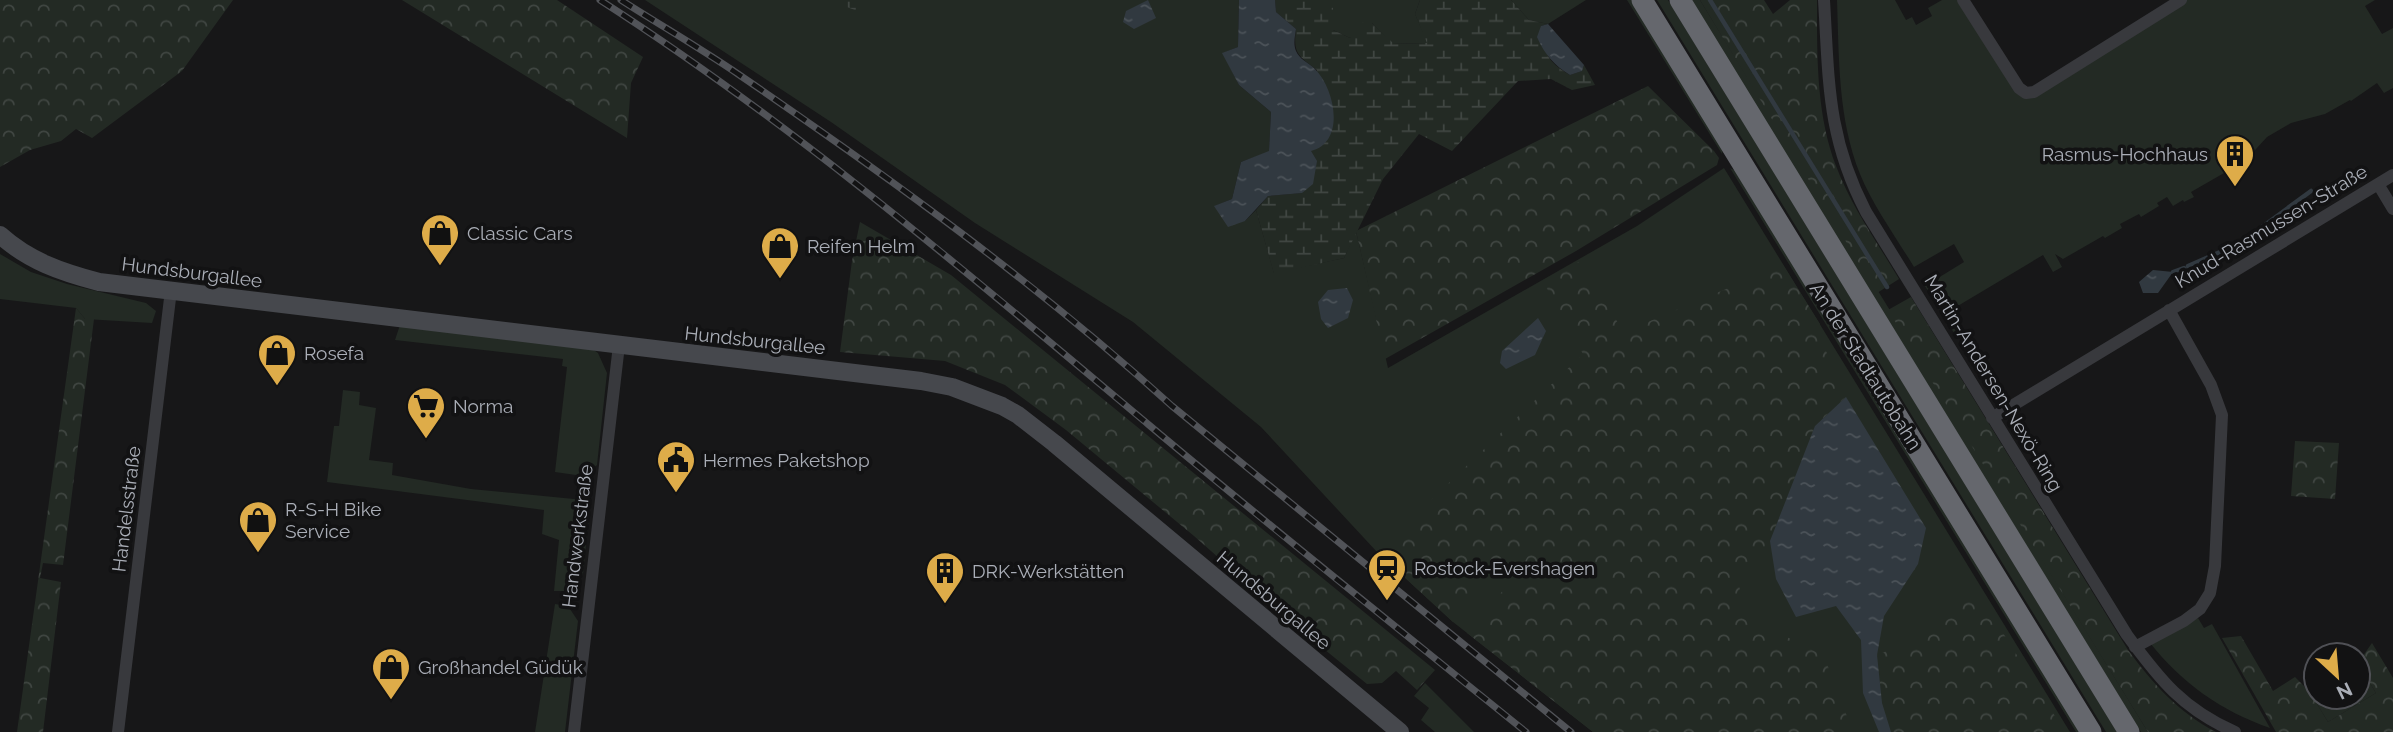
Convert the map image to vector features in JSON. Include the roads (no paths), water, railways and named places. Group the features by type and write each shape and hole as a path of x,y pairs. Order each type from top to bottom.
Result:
{"highway":[{"name":"An der Stadtautobahn","path":"1642,0 2091,732"},
{"name":"An der Stadtautobahn","path":"1680,0 2129,732"}],"street":[{"name":"Martin-Andersen-Nexö-Ring","path":"1824,0 1830,103 1840,154 1866,212 1992,418 2155,675 2174,694 2201,714 2235,732"},
{"path":"1963,0 2019,88 2026,93 2034,92 2180,0"},
{"name":"Knud-Rasmussen-Straße","path":"1992,418 2393,175"},
{"path":"2378,184 2393,209"},
{"name":"Hundsburgallee","path":"0,234 24,254 54,270 99,282 531,332 952,387 1018,415 1400,732"},
{"name":"Handelsstraße","path":"118,732 172,290"},
{"name":"Knud-Rasmussen-Straße","path":"2135,646 2184,621 2200,609 2210,593 2215,566 2222,415 2211,385 2169,310"},
{"name":"Handwerkstraße","path":"574,732 619,345"}],"water":[{"path":"1148,0 1156,18 1134,29 1123,22 1126,11"},
{"path":"1239,0 1275,0 1276,12 1296,29 1294,43 1297,54 1315,69 1328,89 1334,114 1329,137 1322,146 1311,151 1317,161 1313,184 1302,193 1268,196 1245,221 1228,227 1214,206 1232,199 1241,162 1269,151 1271,112 1239,85 1222,53 1238,47"},
{"path":"1548,24 1584,65 1582,71 1570,75 1547,54 1537,37 1541,26"},
{"path":"2153,270 2173,272 2158,293 2143,293 2139,282"},
{"path":"1347,288 1353,300 1348,318 1328,328 1321,319 1318,302 1328,290"},
{"path":"1538,318 1546,331 1535,355 1506,369 1500,363 1502,351"},
{"path":"1846,397 1926,528 1918,564 1884,616 1877,655 1882,703 1891,732 1879,732 1863,693 1861,640 1836,606 1796,617 1776,579 1770,541 1815,426"}],"waterway":[{"path":"1710,0 1887,287"},
{"path":"2239,244 2311,191"},
{"path":"2188,266 2234,246"},
{"path":"2173,272 2184,268"}],"railway":[{"path":"600,0 743,98 881,204 1526,732"},
{"path":"621,0 724,64 906,192 1015,274 1571,732"}],"place":[{"name":"Rasmus-Hochhaus","path":"2235,188"},
{"name":"Classic Cars","path":"440,267"},
{"name":"Reifen Helm","path":"780,280"},
{"name":"Rosefa","path":"277,387"},
{"name":"Norma","path":"426,440"},
{"name":"Hermes Paketshop","path":"676,494"},
{"name":"R-S-H Bike Service","path":"258,554"},
{"name":"Rostock-Evershagen","path":"1387,602"},
{"name":"DRK-Werkstätten","path":"945,605"},
{"name":"Großhandel Güdük","path":"391,701"}]}
